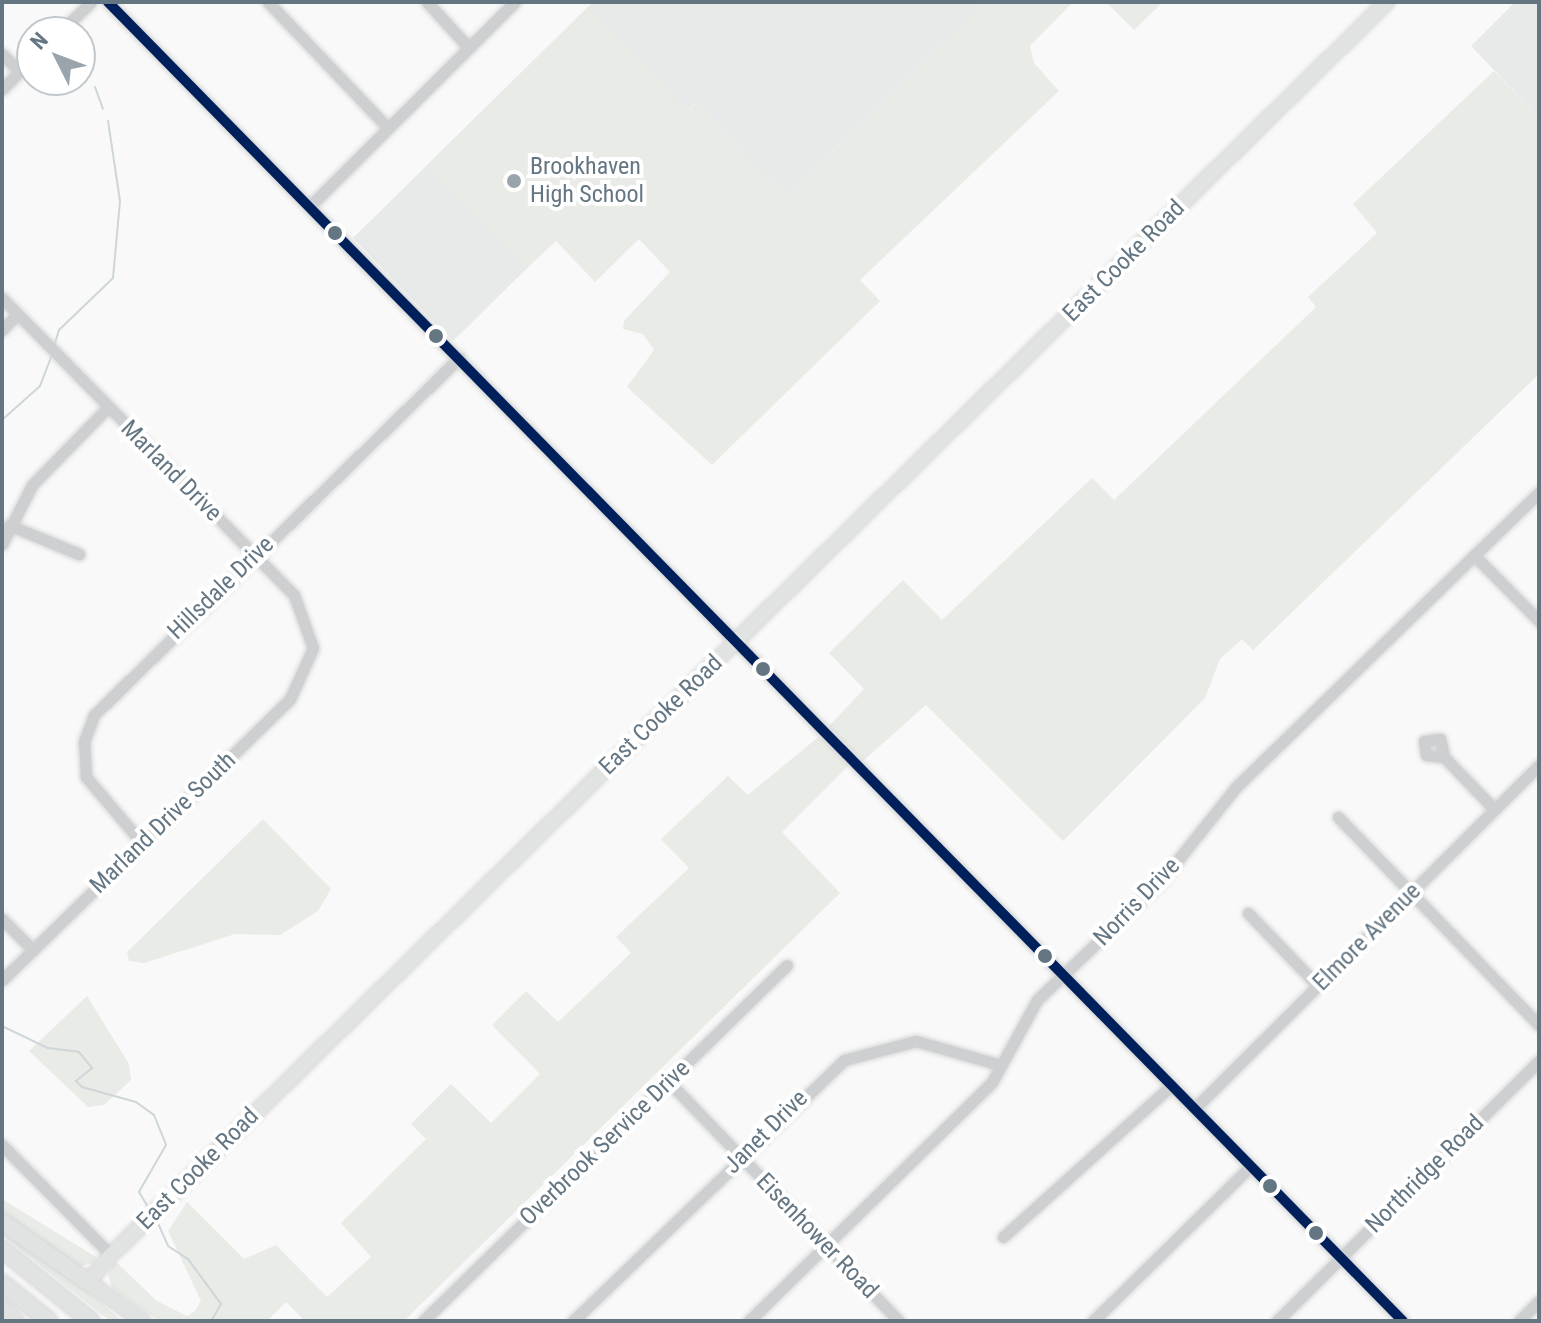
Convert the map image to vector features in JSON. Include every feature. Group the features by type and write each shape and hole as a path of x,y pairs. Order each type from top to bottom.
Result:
{"highway":[{"path":"2,1222 88,1282"},
{"path":"2,1249 91,1321"},
{"path":"2,1283 49,1321"},
{"path":"2,1309 15,1321"}],"main road":[{"name":"East Cooke Road","path":"88,1282 111,1255 1387,2"},
{"path":"88,1282 143,1321"}],"street":[{"path":"77,16 91,2"},
{"path":"108,2 1403,1321"},
{"path":"268,2 388,128"},
{"path":"427,2 469,48"},
{"path":"310,206 515,2"},
{"path":"2,89 16,74"},
{"name":"Marland Drive","path":"2,298 255,556 307,615 312,657"},
{"path":"2,330 17,314"},
{"name":"Hillsdale Drive","path":"142,843 94,793 82,760 87,728 103,702 459,358"},
{"path":"2,544 32,485 108,407"},
{"name":"Norris Drive","path":"749,1321 826,1246 1000,1065 1026,1015 1179,861 1236,787 1539,492"},
{"path":"9,525 79,554"},
{"path":"1474,555 1539,621"},
{"name":"Marland Drive South","path":"2,980 290,699 312,657"},
{"path":"1444,757 1494,809"},
{"name":"Elmore Avenue","path":"1195,1108 1539,765"},
{"path":"1338,817 1539,1025"},
{"path":"1248,913 1318,986"},
{"path":"2,919 33,950"},
{"name":"Overbrook Service Drive","path":"423,1321 787,965"},
{"name":"Janet Drive","path":"573,1321 826,1073 866,1049 936,1043 1000,1065"},
{"name":"Northridge Road","path":"1277,1321 1539,1061"},
{"name":"Eisenhower Road","path":"668,1081 899,1321"},
{"path":"1003,1237 1172,1085"},
{"path":"2,1145 111,1255"},
{"path":"1093,1321 1251,1166"},
{"path":"1519,1321 1539,1301"}],"shaded area":[{"name":"Brookhaven High School","path":"593,2 985,2 787,196 695,103 453,341 353,238"},
{"path":"985,2 1073,2 1030,46 1034,63 1059,91 860,280 880,301 712,465 627,387 654,350 643,334 623,329 624,321 670,272 639,239 595,282 556,241 526,269 426,166 588,7 687,111 696,103 787,196"},
{"path":"1106,2 1163,2 1134,30"},
{"path":"1515,2 1539,2 1539,117 1471,46"},
{"path":"1494,71 1539,117 1539,374 1253,650 1242,639 1220,659 1205,698 1063,841 926,705 863,761 829,726 864,689 829,653 903,580 942,620 1092,478 1114,500 1316,307 1308,297 1377,233 1353,204"},
{"path":"822,734 851,763 782,832 840,893 404,1321 305,1321 286,1302 267,1321 159,1321 112,1288 108,1274 115,1261 157,1301 187,1316 195,1311 201,1301 168,1231 187,1202 244,1259 276,1245 327,1297 371,1257 341,1223 426,1139 411,1124 451,1084 491,1123 540,1074 492,1025 526,991 558,1022 631,953 616,937 689,868 661,839 728,776 748,795"},
{"path":"263,819 331,889 318,911 280,935 235,934 144,963 129,961 127,952"},
{"path":"87,996 129,1064 131,1080 104,1105 88,1107 29,1051"},
{"path":"2,1199 96,1257 93,1263 77,1267 2,1215"},
{"path":"2,1227 66,1272 122,1321 110,1321 2,1235"}],"waterway":[{"path":"96,90 103,109"},
{"path":"55,343 59,330 113,278 120,201 108,121"},
{"path":"2,420 40,386 51,357"},
{"path":"2,1026 48,1048 79,1052 92,1068 76,1081 82,1087 136,1102 154,1115 166,1145 139,1192 148,1207"},
{"path":"157,1221 168,1246 188,1259 221,1304 211,1321"}],"transit line":[{"path":"108,2 1403,1321"}],"place":[{"name":"Brookhaven High School","path":"514,181"}]}
